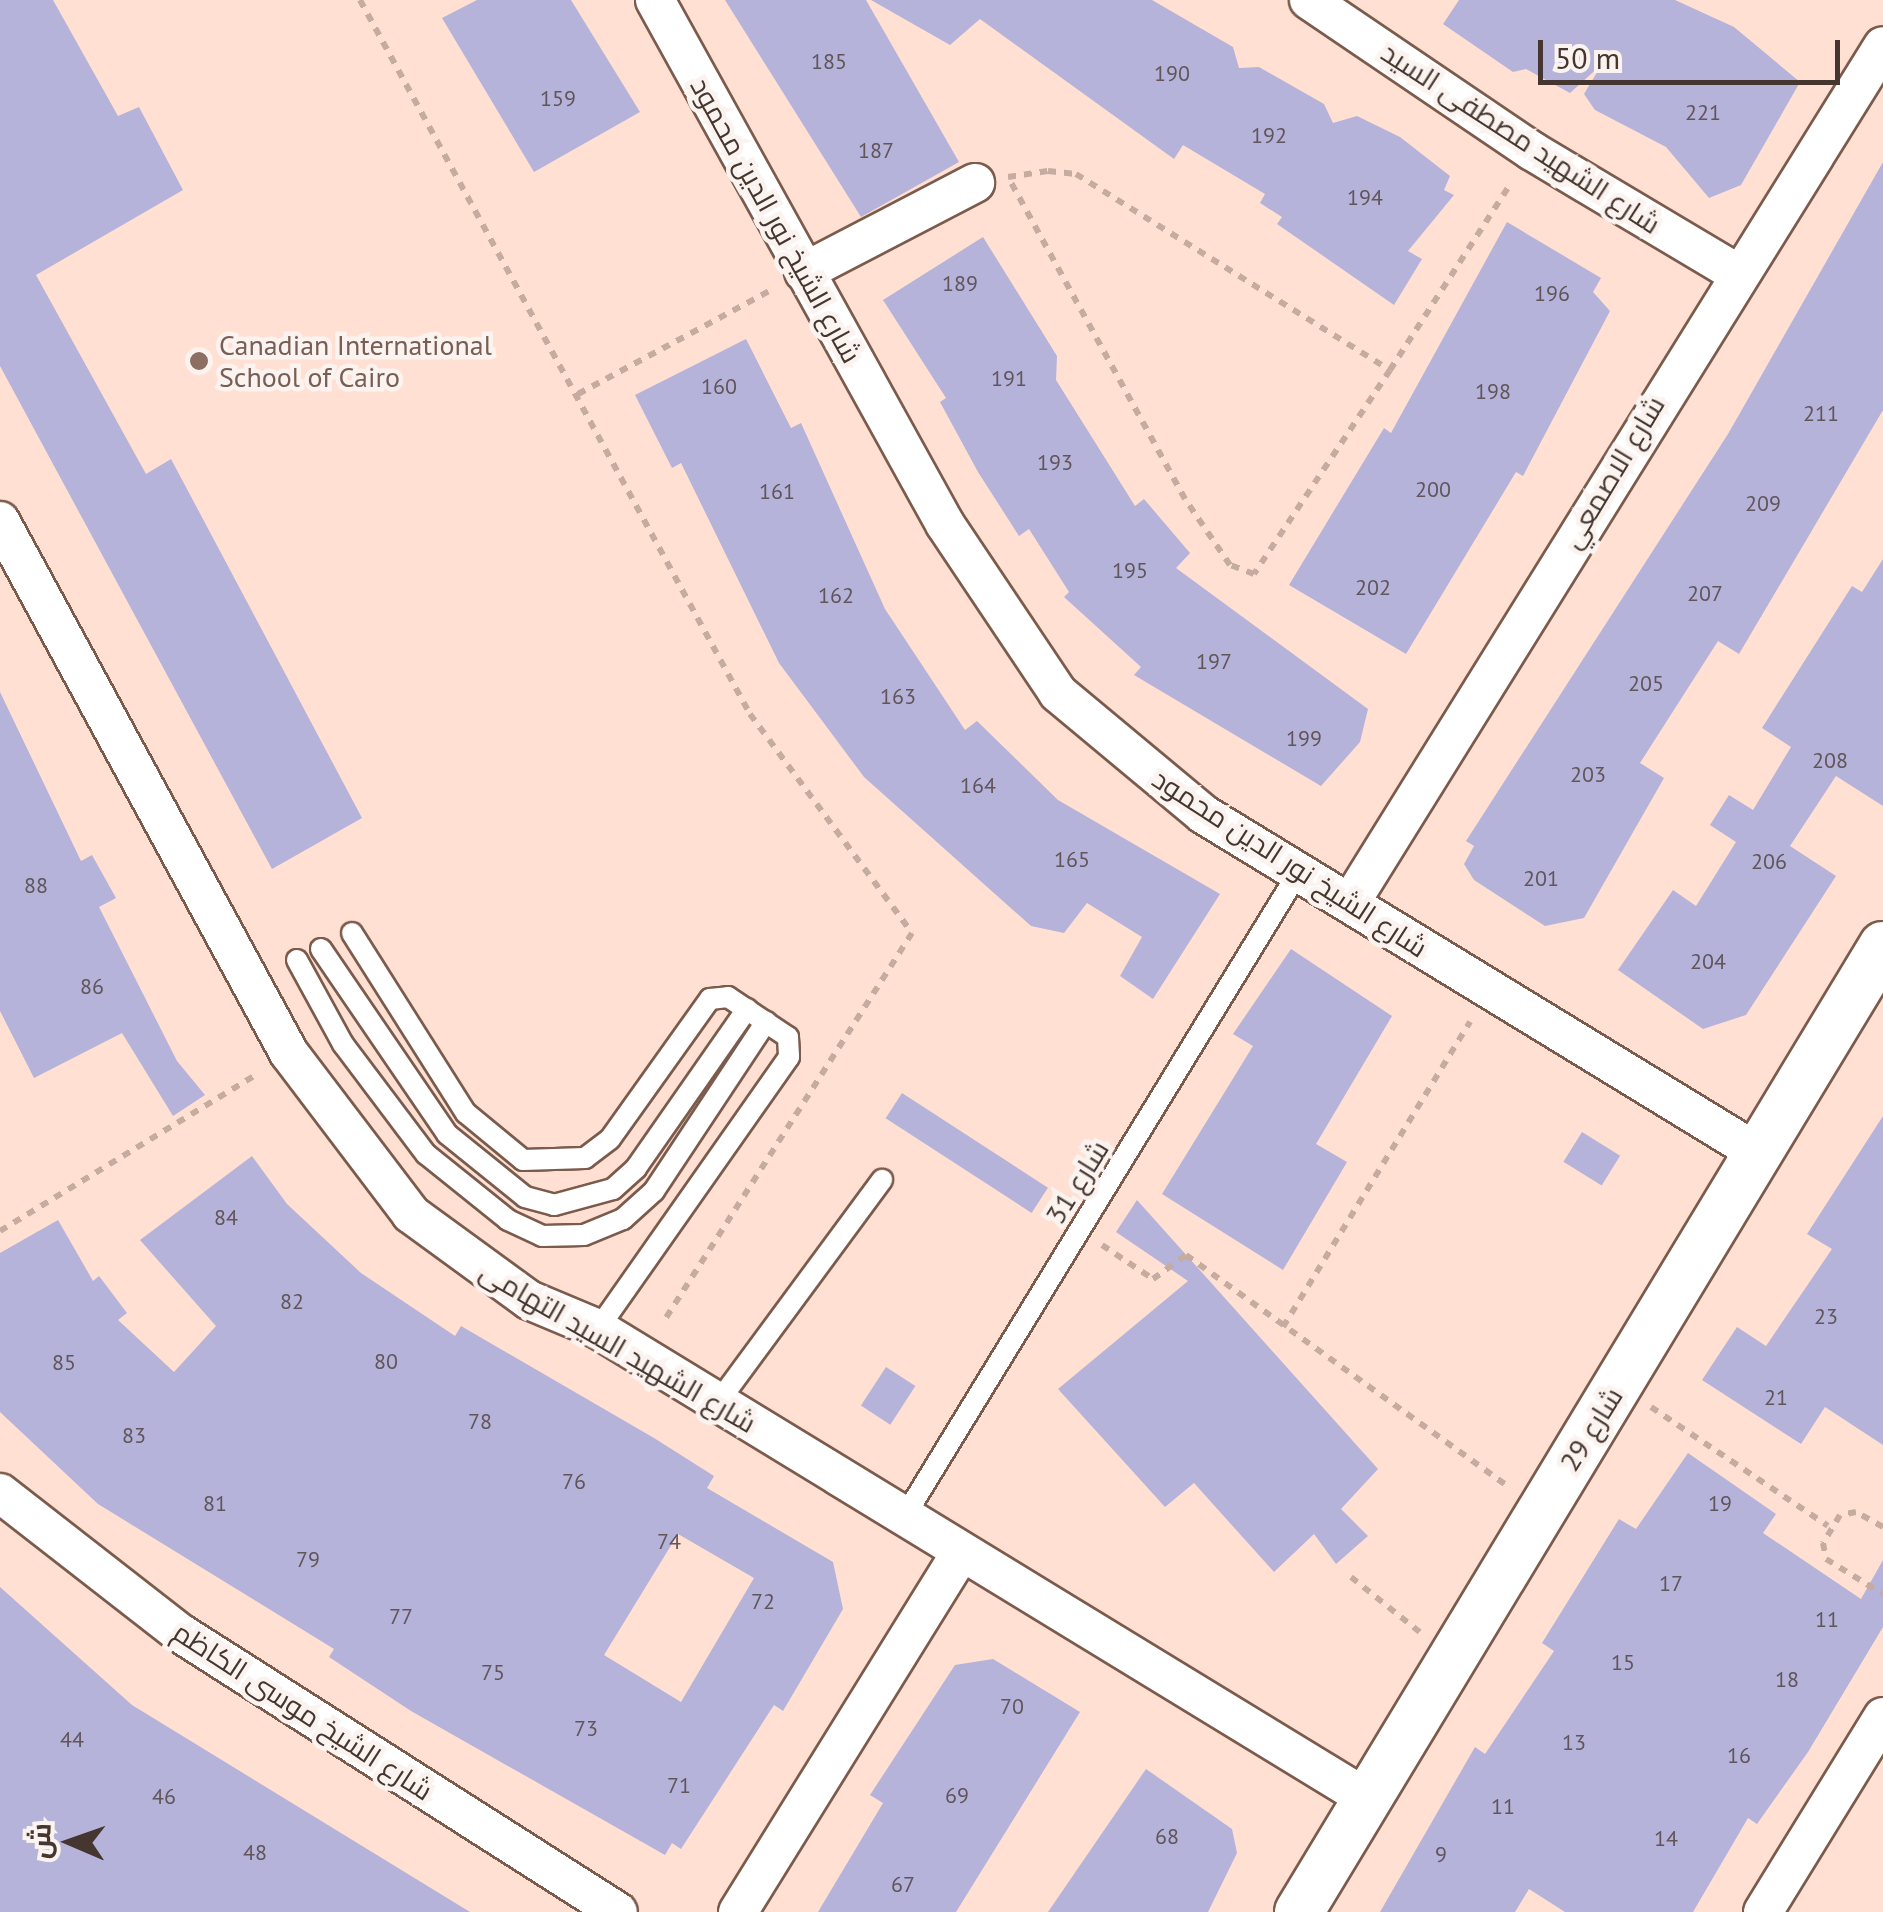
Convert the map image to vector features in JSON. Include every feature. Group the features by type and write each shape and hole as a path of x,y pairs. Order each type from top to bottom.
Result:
{"street":[{"name":"شارع الشيخ نور الدين محمود","path":"655,0 991,602 1058,693 1144,771 1298,873 1758,1152"},
{"name":"شارع الشهيد مصطفى السيد","path":"1310,0 1532,151 1735,272"},
{"name":"شارع الاصمعي","path":"1350,904 1735,272 1883,46"},
{"path":"804,272 975,182"},
{"name":"شارع الشهيد السيد التهامى","path":"0,521 289,1053 411,1214 529,1300 598,1329 640,1358 719,1401 959,1556 1366,1798"},
{"name":"شارع 29","path":"1299,1912 1449,1656 1883,946"},
{"name":"شارع الشيخ موسى الكاظم","path":"0,1493 180,1633 618,1912"},
{"path":"738,1912 959,1556"},
{"path":"1763,1912 1883,1718"}],"lane":[{"name":"شارع 31","path":"903,1519 1298,873"},
{"path":"352,934 466,1113 523,1160 585,1158 610,1139 710,998 746,1009 788,1037 789,1057 598,1329"},
{"path":"320,949 447,1134 525,1197 554,1205 599,1196 636,1168 746,1009"},
{"path":"298,960 344,1044 426,1154 508,1220 542,1236 584,1235 623,1219 654,1191 766,1022"},
{"path":"719,1401 882,1180"}],"path":[{"path":"360,0 750,714 912,932 640,1358"},
{"path":"1390,370 1076,174 1008,177 1127,401 1241,574 1265,566 1532,151"},
{"path":"578,394 804,272"},
{"path":"1283,1328 1490,990"},
{"path":"0,1231 289,1053"},
{"path":"1080,1230 1153,1279 1186,1254 1283,1328 1540,1509"},
{"path":"1618,1385 1828,1526"},
{"path":"1828,1526 1856,1512 1883,1527"},
{"path":"1828,1526 1826,1559 1883,1594"},
{"path":"1351,1577 1449,1656"}],"building":[{"path":"0,0 53,0 118,116 139,107 183,190 36,275 146,474 171,459 362,818 272,869 0,366"},
{"path":"477,0 571,0 640,112 534,172 442,18"},
{"path":"725,0 866,0 959,162 861,217"},
{"path":"871,0 1152,0 1233,47 1239,68 1259,67 1324,104 1333,123 1357,116 1400,137 1450,176 1444,190 1454,195 1408,251 1422,259 1394,305 1277,224 1282,217 1260,203 1265,194 1183,145 1174,159 980,19 950,45"},
{"path":"1459,0 1675,0 1734,27 1800,82 1741,185 1709,198 1666,147 1595,110 1584,94 1602,64 1570,93 1526,69 1513,72 1443,24"},
{"path":"1883,162 1883,410 1739,654 1718,641 1640,763 1664,778 1584,918 1545,926 1474,880 1464,864 1474,846 1466,841 1728,434"},
{"path":"1507,222 1601,278 1593,292 1610,311 1523,476 1516,472 1406,654 1289,585 1384,428 1391,433"},
{"path":"983,237 1057,356 1056,380 1135,506 1144,499 1190,553 1176,568 1368,709 1360,742 1321,786 1134,675 1141,667 1064,597 1069,592 1029,529 1019,536 978,472 940,402 946,398 883,300"},
{"path":"746,339 791,428 801,423 885,609 965,730 977,721 1058,800 1220,894 1153,999 1120,976 1142,937 1087,903 1064,933 1031,926 864,777 779,663 681,463 672,468 635,395"},
{"path":"1883,559 1883,806 1836,776 1790,846 1836,876 1746,1015 1703,1029 1618,970 1673,890 1696,906 1736,842 1710,825 1729,795 1753,810 1791,747 1762,728 1852,586 1862,592"},
{"path":"0,692 81,861 92,855 116,898 99,907 177,1061 205,1095 173,1116 122,1033 34,1078 0,1011"},
{"path":"1291,949 1392,1016 1316,1144 1347,1162 1283,1270 1162,1194 1253,1046 1233,1034"},
{"path":"902,1093 1048,1188 1032,1213 886,1118"},
{"path":"1883,1116 1883,1445 1825,1407 1801,1444 1702,1380 1737,1327 1766,1346 1832,1249 1807,1234"},
{"path":"1582,1132 1620,1156 1602,1186 1563,1162"},
{"path":"252,1156 287,1204 361,1273 455,1336 461,1326 654,1438 714,1476 707,1488 833,1562 843,1609 783,1711 774,1705 681,1849 672,1843 665,1855 411,1711 329,1657 334,1649 98,1504 0,1412 0,1253 58,1220 93,1281 99,1276 127,1313 118,1320 174,1372 216,1326 140,1240","holes":["678,1534 754,1578 681,1702 604,1655"]},
{"path":"1137,1200 1378,1469 1341,1509 1368,1536 1336,1564 1314,1534 1274,1572 1194,1483 1165,1507 1058,1389 1188,1281 1116,1232"},
{"path":"886,1367 915,1386 890,1425 861,1406"},
{"path":"1688,1453 1776,1514 1763,1533 1861,1599 1883,1560 1883,1627 1808,1752 1757,1824 1748,1818 1693,1912 1565,1912 1529,1889 1515,1912 1380,1912 1475,1747 1485,1754 1554,1651 1542,1643 1619,1519 1636,1529"},
{"path":"0,1587 132,1705 470,1912 0,1912"},
{"path":"993,1659 1080,1712 956,1912 818,1912 883,1803 870,1795 955,1665"},
{"path":"1146,1769 1232,1829 1237,1853 1208,1912 1048,1912"}],"place":[{"name":"Canadian International School of Cairo","path":"199,361"}]}
